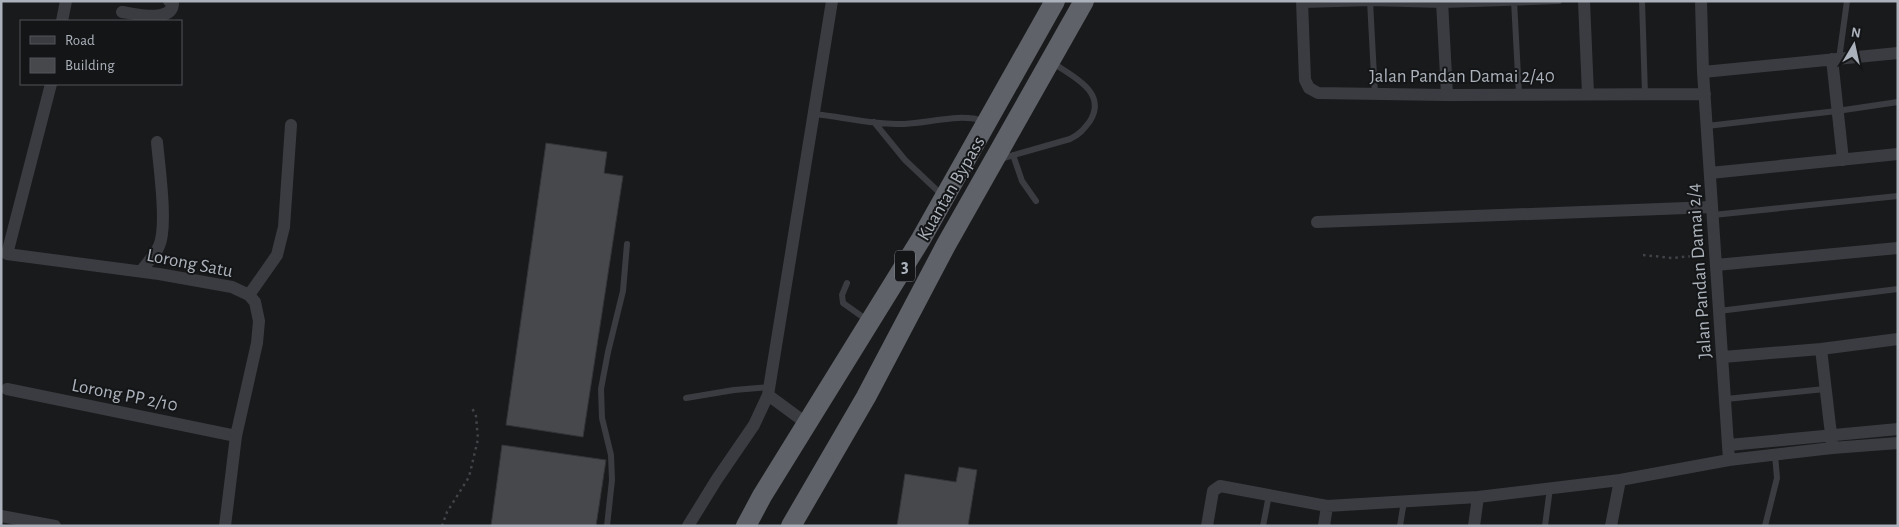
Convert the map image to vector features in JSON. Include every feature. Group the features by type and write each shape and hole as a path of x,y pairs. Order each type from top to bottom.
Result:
{"highway":[{"name":"Kuantan Bypass","path":"746,526 806,423 870,322 944,197 1055,1"},
{"name":"Kuantan Bypass","path":"791,526 866,397 946,245 1084,1"}],"street":[{"path":"62,20 66,1"},
{"path":"122,12 162,16 169,13 172,9 173,4 169,1"},
{"path":"688,526 754,425 769,391 832,1"},
{"path":"1584,1 1588,94"},
{"name":"Jalan Pandan Damai 2/4","path":"1701,1 1703,72 1729,460"},
{"name":"Jalan Pandan Damai 2/40","path":"1302,3 1305,80 1309,88 1318,92 1375,95 1705,94"},
{"path":"1442,3 1447,95"},
{"path":"1703,72 1898,53"},
{"path":"1835,59 1843,160"},
{"name":"Lorong Satu","path":"50,85 7,254 141,271 232,287 249,295 255,302 259,321 257,343 236,436 225,526"},
{"path":"249,295 277,254 284,227 291,125"},
{"path":"141,271 160,246 162,193 157,142"},
{"path":"1710,173 1898,154"},
{"path":"1317,222 1713,211"},
{"path":"1716,259 1898,248"},
{"path":"1723,357 1821,349 1898,339"},
{"path":"1821,349 1832,448"},
{"name":"Lorong PP 2/10","path":"7,390 236,436"},
{"path":"769,391 806,423"},
{"path":"1729,445 1898,429"},
{"path":"1207,526 1213,491 1220,486 1327,506 1478,498 1620,480 1729,460 1832,448 1898,443"},
{"path":"1611,526 1620,480"},
{"path":"1474,526 1478,498"},
{"path":"1324,526 1327,506"},
{"path":"1,516 55,526"}],"lane":[{"path":"1302,3 1559,1"},
{"path":"1642,1 1645,94"},
{"path":"1835,59 1847,1"},
{"path":"1371,2 1375,95"},
{"path":"1514,2 1519,94"},
{"path":"994,160 1078,136 1092,117 1095,107 1094,97 1090,90 1050,61"},
{"path":"1707,126 1898,102"},
{"path":"815,114 896,124 962,116 988,122"},
{"path":"874,122 905,160 944,197"},
{"path":"1013,155 1022,181 1036,201"},
{"path":"1713,211 1898,196"},
{"path":"608,526 612,480 611,455 602,418 601,389 622,291 626,244"},
{"path":"847,283 842,295 843,303 870,322"},
{"path":"1719,311 1898,289"},
{"path":"1726,399 1825,389"},
{"path":"686,398 734,390 769,391"},
{"path":"1765,526 1777,478 1775,455"},
{"path":"1544,526 1550,488"},
{"path":"1263,526 1269,495"},
{"path":"1400,526 1404,501"}],"path":[{"path":"1644,255 1716,259"},
{"path":"442,526 447,512 469,477 478,439 476,416 471,406"}],"building":[{"path":"546,143 607,152 604,173 623,176 583,437 506,425"},
{"path":"502,445 606,460 596,526 491,526"},
{"path":"959,467 977,470 968,526 897,526 905,474 956,482"}]}
